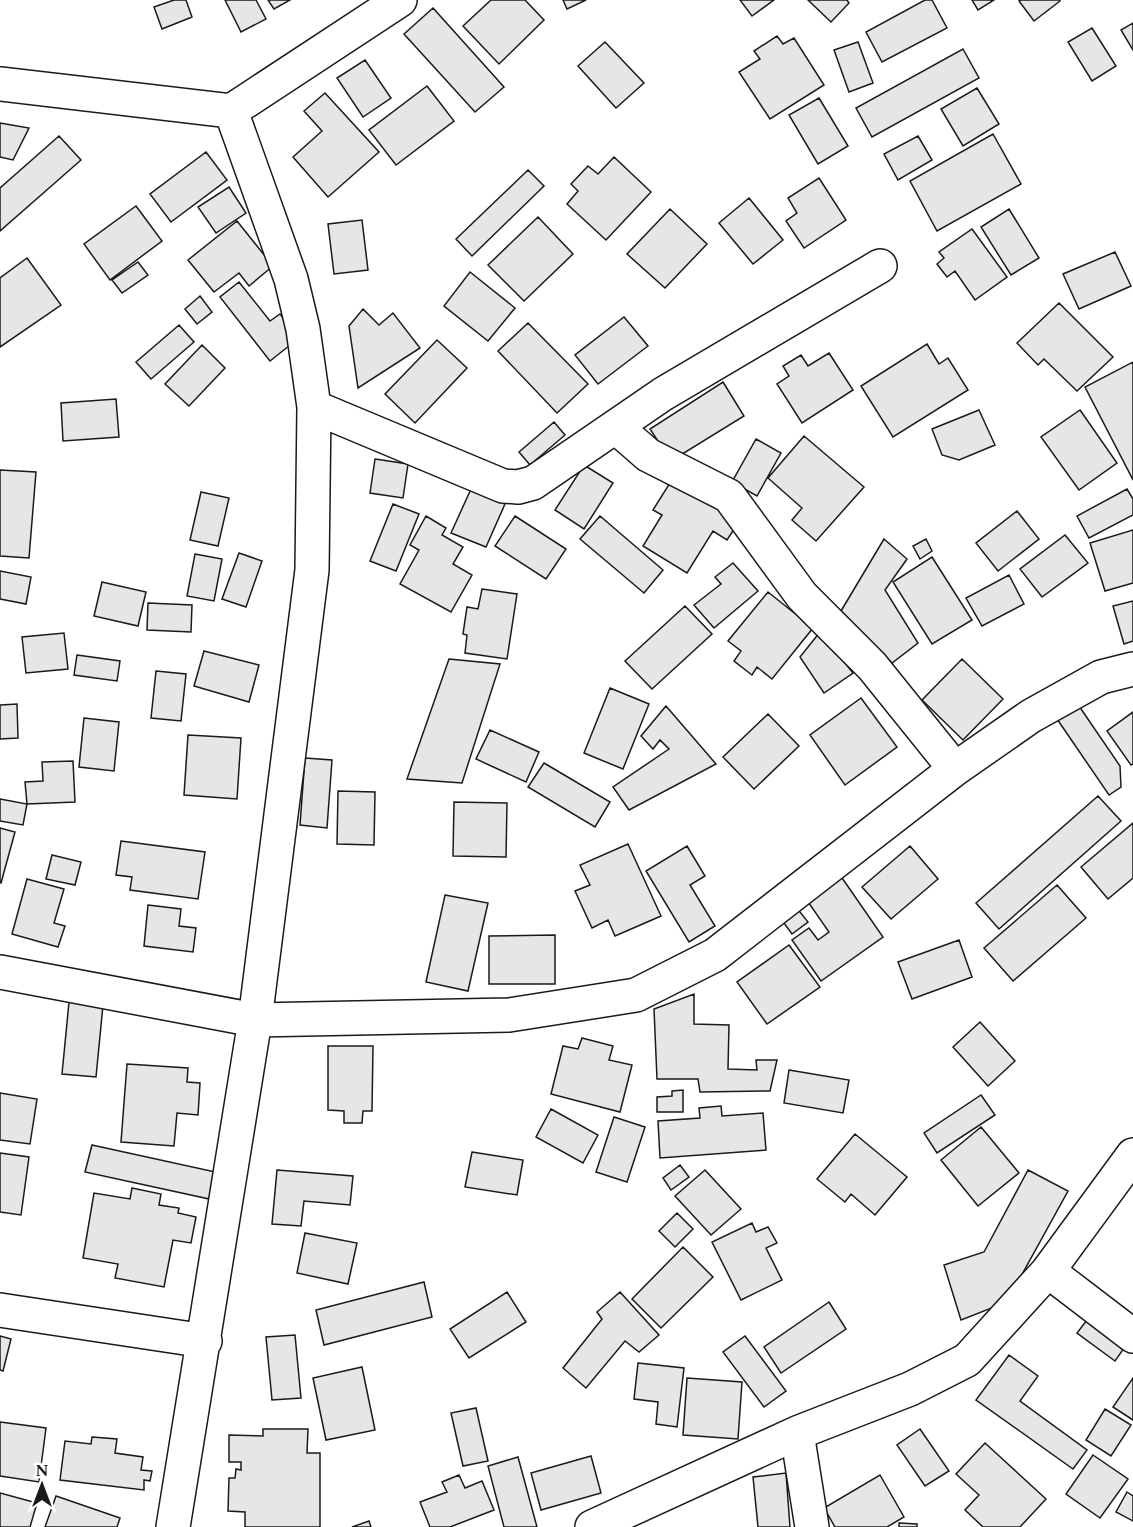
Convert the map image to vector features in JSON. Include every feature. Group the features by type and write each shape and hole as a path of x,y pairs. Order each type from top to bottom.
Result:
{"street":[{"path":"0,84 231,111 400,0"},
{"path":"173,1527 205,1341 255,1020 312,570 314,407 303,329 291,279 231,111"},
{"path":"314,407 502,486 518,487 533,483 721,359 880,266"},
{"path":"616,427 648,455 729,496 802,596 872,666 955,769"},
{"path":"0,972 255,1020 509,1015 636,995 715,955 955,769 1031,716 1101,677 1133,669"},
{"path":"592,1527 798,1433 909,1389 967,1360 1048,1271 1133,1155"},
{"path":"1048,1271 1133,1336"},
{"path":"0,1310 205,1341"},
{"path":"798,1433 812,1527"}],"building":[{"path":"174,0 186,0 192,17 162,29 154,7"},
{"path":"225,0 256,0 266,19 241,32"},
{"path":"268,0 290,0 274,9"},
{"path":"491,0 525,0 544,20 499,64 463,26"},
{"path":"563,0 586,0 567,9"},
{"path":"740,0 774,0 752,16"},
{"path":"808,0 847,0 849,3 831,22"},
{"path":"925,0 932,0 947,28 882,62 866,32"},
{"path":"972,0 994,0 978,10"},
{"path":"1019,1 1060,1 1034,21"},
{"path":"433,8 504,87 475,112 404,34"},
{"path":"1133,23 1133,50 1121,30"},
{"path":"1092,28 1116,66 1092,81 1068,42"},
{"path":"777,36 783,44 794,38 824,85 770,119 739,72 760,59 754,51"},
{"path":"605,42 644,83 616,108 578,66"},
{"path":"858,42 873,83 849,92 834,50"},
{"path":"963,49 979,78 872,137 856,108"},
{"path":"365,60 391,98 363,117 337,78"},
{"path":"427,86 454,121 396,165 369,130"},
{"path":"977,88 999,124 963,146 941,109"},
{"path":"325,93 379,152 328,197 293,157 322,131 304,111"},
{"path":"819,98 848,146 818,164 789,115"},
{"path":"0,123 29,128 13,160 0,157"},
{"path":"993,134 1021,184 937,231 910,181"},
{"path":"59,136 81,160 0,231 0,188"},
{"path":"918,136 932,160 898,180 884,154"},
{"path":"206,152 227,180 171,222 150,194"},
{"path":"614,157 651,192 606,240 567,204 578,191 571,184 588,166 598,174"},
{"path":"528,170 544,186 472,256 456,239"},
{"path":"819,178 846,220 804,248 786,221 797,213 788,198"},
{"path":"229,187 246,213 216,233 198,207"},
{"path":"749,198 783,240 753,264 719,223"},
{"path":"136,206 162,241 110,280 84,244"},
{"path":"670,209 707,244 665,288 627,254"},
{"path":"1009,209 1039,258 1011,275 981,227"},
{"path":"538,217 573,254 524,301 488,265"},
{"path":"362,220 368,270 334,274 328,224"},
{"path":"237,221 273,266 249,286 239,273 214,292 188,260"},
{"path":"972,229 1007,277 975,300 955,271 947,277 937,264 944,258 939,252"},
{"path":"1115,252 1131,286 1079,309 1063,274"},
{"path":"27,258 61,305 0,347 0,278"},
{"path":"138,262 148,275 122,293 112,280"},
{"path":"470,272 515,308 488,341 444,306"},
{"path":"239,282 270,321 280,314 299,338 270,361 220,297"},
{"path":"200,296 212,312 197,324 185,309"},
{"path":"1059,303 1113,357 1077,391 1044,359 1038,365 1017,343"},
{"path":"363,309 379,325 393,313 420,348 358,388 349,326"},
{"path":"624,317 648,346 598,384 575,355"},
{"path":"528,323 588,384 557,413 498,351"},
{"path":"179,325 194,342 151,379 136,362"},
{"path":"437,340 467,368 415,423 385,394"},
{"path":"927,344 939,364 948,358 968,390 893,437 861,386"},
{"path":"202,345 225,368 189,406 165,384"},
{"path":"829,353 853,390 802,423 777,384 789,376 783,366 801,355 808,366"},
{"path":"1133,362 1133,480 1085,387"},
{"path":"723,382 744,416 671,461 650,429"},
{"path":"116,399 119,437 63,441 61,403"},
{"path":"979,410 995,445 959,460 942,455 932,429"},
{"path":"1080,410 1117,463 1079,490 1041,437"},
{"path":"554,422 565,435 530,465 519,452"},
{"path":"804,436 864,487 816,541 792,520 802,508 768,478"},
{"path":"756,439 781,453 757,496 732,482"},
{"path":"375,459 408,464 403,498 370,493"},
{"path":"584,465 613,483 584,529 555,510"},
{"path":"0,470 36,472 29,558 0,556"},
{"path":"673,478 740,520 727,540 713,531 687,573 643,546 662,515 653,510"},
{"path":"471,489 505,504 486,547 451,533"},
{"path":"1127,489 1133,499 1133,515 1089,538 1077,516"},
{"path":"201,492 229,498 218,546 190,540"},
{"path":"393,504 419,514 396,571 370,561"},
{"path":"1017,511 1039,539 998,571 976,543"},
{"path":"426,516 446,528 442,535 463,547 453,564 472,575 451,612 400,584 419,550 410,545"},
{"path":"515,516 566,549 546,579 495,546"},
{"path":"600,516 663,570 644,593 580,539"},
{"path":"1133,530 1133,583 1105,591 1090,543"},
{"path":"1065,535 1088,563 1042,597 1020,569"},
{"path":"884,539 907,559 885,590 918,643 892,663 841,611"},
{"path":"926,539 932,551 920,559 913,546"},
{"path":"239,553 262,561 246,607 222,599"},
{"path":"195,554 222,559 214,601 187,596"},
{"path":"932,557 972,620 932,644 893,582"},
{"path":"733,563 758,591 714,628 694,605 721,584 715,577"},
{"path":"0,571 31,577 26,604 0,599"},
{"path":"1009,575 1024,604 982,626 966,598"},
{"path":"102,582 146,592 138,626 94,616"},
{"path":"482,589 517,594 507,659 465,653 467,635 463,634 467,607 478,609"},
{"path":"768,592 813,628 772,679 757,667 752,675 734,661 741,651 728,641"},
{"path":"1133,601 1133,641 1124,644 1113,606"},
{"path":"148,603 192,605 191,632 147,630"},
{"path":"685,606 712,634 652,689 625,661"},
{"path":"820,632 853,673 824,693 800,657"},
{"path":"64,633 68,669 26,673 22,637"},
{"path":"204,651 259,665 249,702 194,686"},
{"path":"77,655 120,661 117,681 74,675"},
{"path":"449,659 500,664 462,783 407,779"},
{"path":"962,659 1003,699 963,740 922,700"},
{"path":"156,671 186,674 181,721 151,718"},
{"path":"610,688 649,704 623,769 584,753"},
{"path":"861,698 897,747 845,785 810,735"},
{"path":"17,704 18,738 0,739 0,705"},
{"path":"666,706 716,764 629,810 613,787 669,749 660,740 653,749 641,736"},
{"path":"1079,706 1120,766 1121,787 1109,795 1055,716"},
{"path":"1133,712 1133,764 1131,765 1107,731"},
{"path":"768,714 799,746 754,789 723,757"},
{"path":"84,718 119,722 114,771 79,767"},
{"path":"490,730 539,752 526,782 476,759"},
{"path":"188,735 241,738 237,799 184,795"},
{"path":"305,758 332,760 327,828 300,825"},
{"path":"73,761 75,802 27,804 25,782 43,781 42,762"},
{"path":"544,763 610,802 595,827 528,787"},
{"path":"338,791 375,792 374,845 337,844"},
{"path":"1098,796 1121,821 999,929 976,903"},
{"path":"0,799 27,804 23,825 0,821"},
{"path":"454,802 507,803 506,857 453,856"},
{"path":"1133,823 1133,878 1108,899 1081,867"},
{"path":"0,828 15,832 1,883 0,882"},
{"path":"121,841 205,852 198,899 130,890 132,877 116,875"},
{"path":"628,844 661,916 615,936 608,920 592,928 575,891 590,885 580,865"},
{"path":"687,846 705,876 690,885 715,926 689,942 646,871"},
{"path":"910,846 938,879 891,919 862,887"},
{"path":"52,855 81,862 75,885 46,879"},
{"path":"840,875 883,937 821,981 792,940 809,928 818,940 829,932 806,899"},
{"path":"27,879 64,889 54,923 65,926 58,947 12,934"},
{"path":"1057,885 1086,918 1013,981 984,948"},
{"path":"445,895 488,903 468,991 426,982"},
{"path":"148,905 181,909 179,926 196,928 193,952 144,946"},
{"path":"796,907 808,922 792,934 781,919"},
{"path":"555,935 555,984 489,984 489,936"},
{"path":"959,940 972,977 912,999 898,962"},
{"path":"789,945 820,987 767,1024 737,982"},
{"path":"694,994 694,1024 729,1025 728,1069 757,1070 756,1060 777,1060 770,1091 700,1092 698,1079 657,1079 654,1009"},
{"path":"69,1002 103,1005 96,1077 62,1074"},
{"path":"980,1022 1015,1061 988,1086 953,1047"},
{"path":"582,1038 613,1046 609,1060 632,1065 620,1112 551,1094 563,1046 578,1049"},
{"path":"328,1046 373,1046 372,1111 363,1111 362,1123 344,1123 344,1111 328,1110"},
{"path":"127,1064 188,1068 187,1082 200,1083 198,1115 177,1113 174,1146 121,1142"},
{"path":"789,1070 849,1080 843,1113 784,1103"},
{"path":"683,1090 683,1112 657,1112 657,1097 672,1096 672,1091"},
{"path":"0,1093 37,1099 30,1144 0,1140"},
{"path":"981,1095 995,1115 937,1153 924,1133"},
{"path":"721,1106 722,1116 763,1113 766,1150 660,1158 658,1121 700,1118 699,1108"},
{"path":"551,1109 598,1135 583,1163 536,1137"},
{"path":"614,1117 645,1127 627,1182 596,1172"},
{"path":"981,1127 1019,1173 978,1206 941,1160"},
{"path":"855,1134 907,1177 875,1215 851,1194 845,1202 817,1179"},
{"path":"92,1145 220,1173 214,1200 85,1172"},
{"path":"472,1152 523,1160 517,1195 465,1187"},
{"path":"0,1153 29,1157 21,1215 0,1212"},
{"path":"680,1165 689,1177 671,1190 663,1178"},
{"path":"277,1170 353,1176 350,1205 304,1201 301,1226 272,1224"},
{"path":"705,1170 741,1209 711,1235 675,1196"},
{"path":"1028,1170 1068,1191 1020,1278 1002,1304 961,1320 944,1265 984,1252"},
{"path":"132,1188 161,1194 159,1205 179,1208 178,1213 196,1217 191,1243 173,1240 164,1287 115,1278 118,1264 83,1258 94,1193 130,1199"},
{"path":"677,1213 693,1229 675,1247 659,1231"},
{"path":"752,1223 756,1232 768,1227 777,1243 766,1248 782,1280 741,1300 712,1242"},
{"path":"305,1233 357,1243 348,1284 297,1273"},
{"path":"683,1247 713,1277 661,1328 632,1299"},
{"path":"424,1282 432,1317 324,1345 316,1310"},
{"path":"507,1292 526,1322 469,1358 450,1329"},
{"path":"620,1292 659,1335 639,1352 625,1341 586,1388 563,1368 602,1319 597,1312"},
{"path":"829,1302 846,1329 781,1373 764,1347"},
{"path":"1090,1316 1127,1344 1115,1361 1077,1333"},
{"path":"295,1335 301,1398 272,1400 266,1337"},
{"path":"0,1336 11,1339 3,1371 0,1370"},
{"path":"745,1336 786,1391 764,1407 723,1352"},
{"path":"1009,1355 1038,1376 1020,1401 1087,1450 1073,1469 976,1400"},
{"path":"638,1363 684,1368 677,1427 656,1424 658,1402 634,1399"},
{"path":"362,1367 375,1430 326,1440 313,1378"},
{"path":"687,1378 742,1382 738,1439 683,1435"},
{"path":"1133,1378 1133,1420 1113,1407"},
{"path":"476,1408 488,1461 463,1466 451,1413"},
{"path":"1105,1409 1131,1425 1111,1456 1086,1440"},
{"path":"0,1422 46,1428 39,1482 0,1476"},
{"path":"263,1429 308,1429 307,1453 320,1453 320,1527 245,1527 245,1512 228,1511 229,1478 235,1478 236,1469 241,1470 241,1462 229,1462 229,1435 263,1436"},
{"path":"920,1429 949,1471 925,1486 897,1445"},
{"path":"92,1437 117,1439 115,1453 143,1457 141,1470 152,1471 150,1481 144,1480 144,1490 60,1480 65,1441 91,1444"},
{"path":"985,1443 1046,1499 1020,1527 983,1527 965,1510 979,1495 956,1474"},
{"path":"1093,1455 1128,1479 1100,1518 1066,1494"},
{"path":"591,1456 601,1493 541,1510 531,1473"},
{"path":"518,1457 537,1527 504,1527 488,1466"},
{"path":"786,1473 790,1527 758,1527 753,1477"},
{"path":"459,1475 465,1488 482,1481 494,1510 450,1527 430,1527 420,1502 447,1492 442,1482"},
{"path":"880,1475 904,1517 887,1527 835,1527 824,1508"},
{"path":"1127,1492 1133,1496 1133,1521 1116,1512"},
{"path":"0,1493 37,1503 30,1527 0,1527"},
{"path":"56,1496 120,1518 117,1527 45,1527"},
{"path":"369,1521 371,1527 352,1527"},
{"path":"899,1523 917,1524 917,1527 899,1527"}]}
